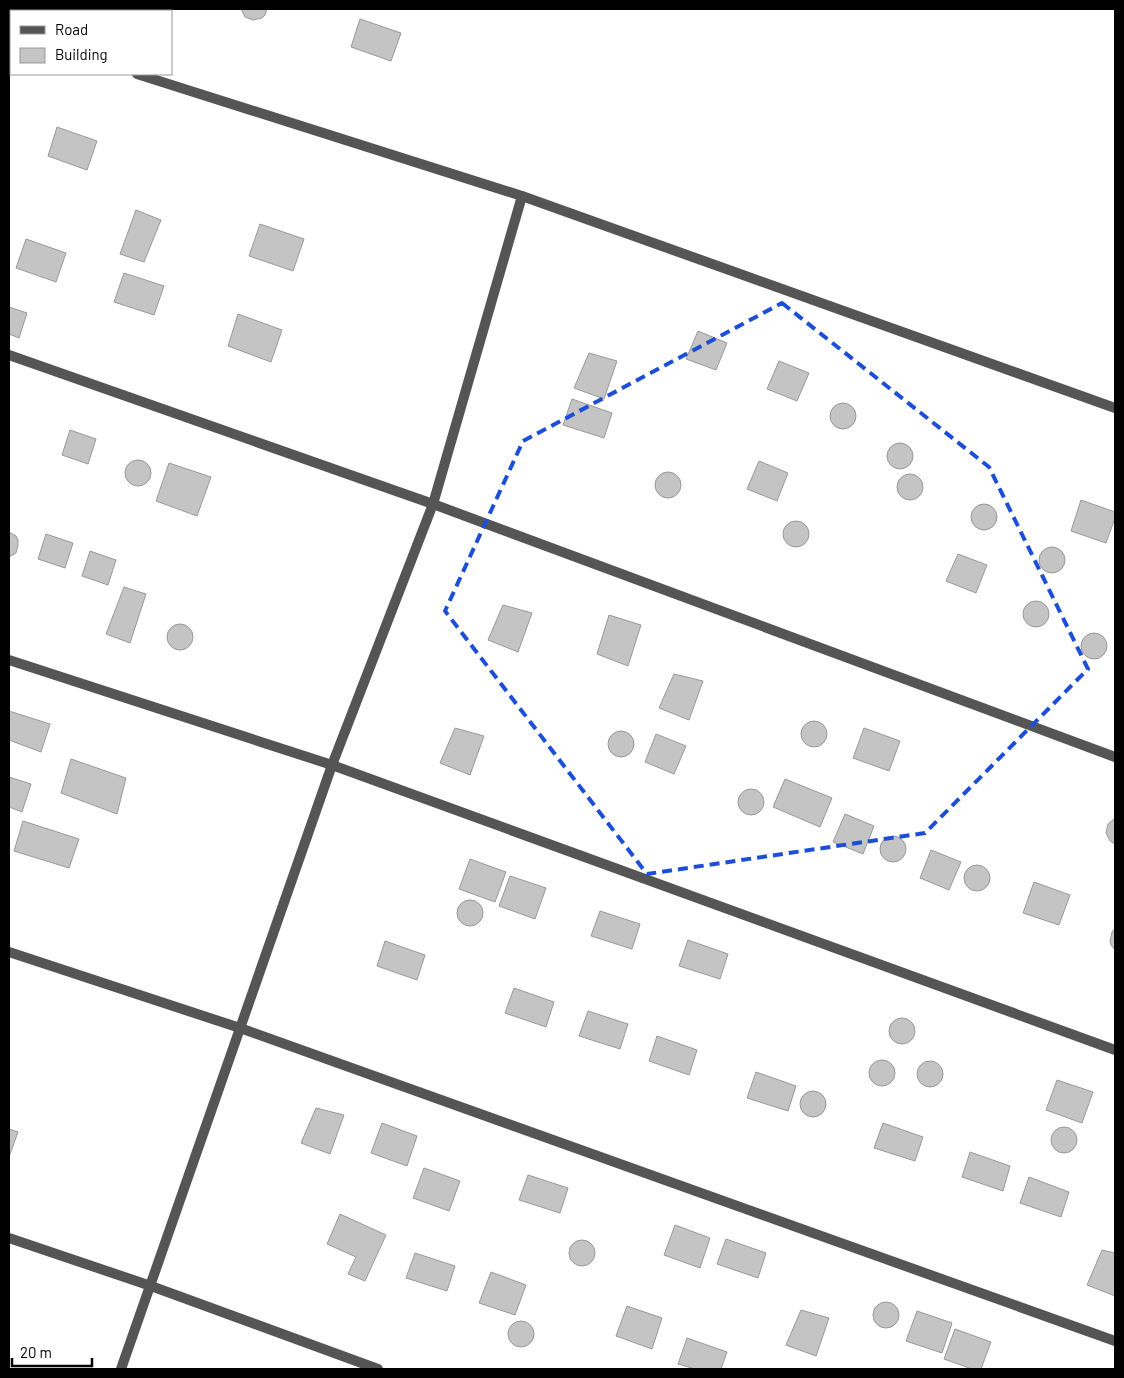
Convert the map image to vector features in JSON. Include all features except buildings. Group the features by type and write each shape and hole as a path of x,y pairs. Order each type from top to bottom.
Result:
{"street":[{"path":"140,75 522,196 1115,408"},
{"path":"121,1369 332,765 433,504 522,196"},
{"path":"9,355 433,504 1115,757"},
{"path":"9,660 332,765 1115,1050"},
{"path":"9,952 240,1028 1115,1340"},
{"path":"9,1238 151,1286 378,1369"}],"highlighted area":[{"path":"782,303 989,467 1088,669 925,833 647,874 445,611 523,441"}]}
